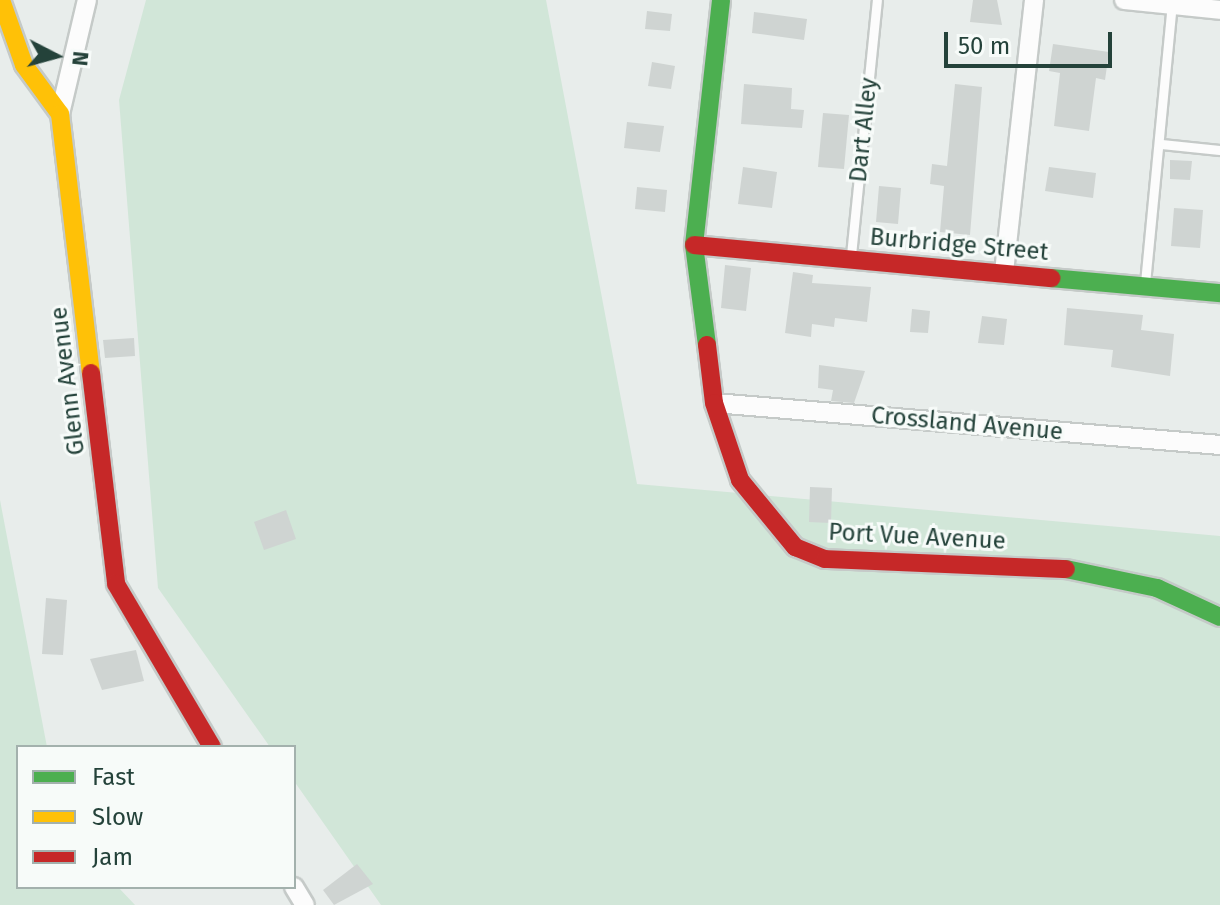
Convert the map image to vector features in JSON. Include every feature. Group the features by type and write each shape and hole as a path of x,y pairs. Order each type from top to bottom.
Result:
{"street":[{"name":"Glenn Avenue","path":"1,0 24,65 60,114 116,584 211,745"},
{"path":"60,114 87,0"},
{"name":"Port Vue Avenue","path":"721,0 694,245 714,403 740,480 795,547 825,559 1092,570 1157,588 1220,617"},
{"path":"1004,272 1034,0"},
{"path":"1124,0 1172,2 1220,10"},
{"name":"Burbridge Street","path":"694,245 1220,293"},
{"name":"Crossland Avenue","path":"714,403 1220,445"}],"lane":[{"name":"Dart Alley","path":"851,260 877,0"},
{"path":"1145,286 1161,144 1172,2"},
{"path":"1161,144 1220,150"}],"green space":[{"path":"146,0 546,0 637,484 1220,536 1220,905 381,905 296,784 296,745 269,745 158,588 119,100"},
{"path":"0,500 47,745 16,745 16,889 120,889 135,905 0,905"}],"building":[{"path":"973,0 997,0 1002,25 970,22"},
{"path":"647,11 672,14 670,31 645,29"},
{"path":"754,12 807,19 804,40 752,33"},
{"path":"1053,44 1109,52 1105,80 1096,78 1089,131 1054,126 1060,73 1049,71"},
{"path":"652,62 675,66 671,89 648,86"},
{"path":"744,84 792,88 791,109 804,110 802,128 741,124"},
{"path":"955,84 982,87 970,235 940,232 944,186 930,184 932,164 947,166"},
{"path":"823,113 849,115 844,169 818,167"},
{"path":"627,122 664,126 660,152 624,148"},
{"path":"1170,160 1192,161 1190,180 1170,179"},
{"path":"743,167 777,172 772,208 738,204"},
{"path":"1049,167 1096,173 1093,198 1045,191"},
{"path":"879,186 901,188 898,224 876,222"},
{"path":"637,187 667,190 665,212 635,209"},
{"path":"1174,208 1203,210 1200,248 1171,246"},
{"path":"725,265 751,268 746,311 721,308"},
{"path":"793,272 813,275 812,283 871,287 867,322 835,318 834,327 812,324 811,337 785,333"},
{"path":"1067,308 1143,315 1141,330 1174,334 1170,376 1111,367 1113,350 1064,345"},
{"path":"912,309 930,311 928,333 910,332"},
{"path":"982,316 1007,319 1004,345 978,343"},
{"path":"134,338 135,356 105,358 103,340"},
{"path":"819,365 865,371 854,403 831,401 833,390 818,388"},
{"path":"810,487 832,488 831,523 809,522"},
{"path":"286,510 296,539 264,550 254,522"},
{"path":"46,598 67,600 63,655 42,654"},
{"path":"136,650 144,681 102,690 90,659"},
{"path":"357,864 373,884 334,905 323,890"}],"traffic: fast":[{"path":"707,345 694,245 721,0"},
{"path":"1051,278 1220,293"},
{"path":"1066,569 1157,588 1220,617"}],"traffic: slow":[{"path":"1,0 24,65 60,114 91,373"}],"traffic: jam":[{"path":"694,245 1051,278"},
{"path":"707,345 714,403 740,480 795,547 825,559 1066,569"},
{"path":"91,373 116,584 211,745"}]}
